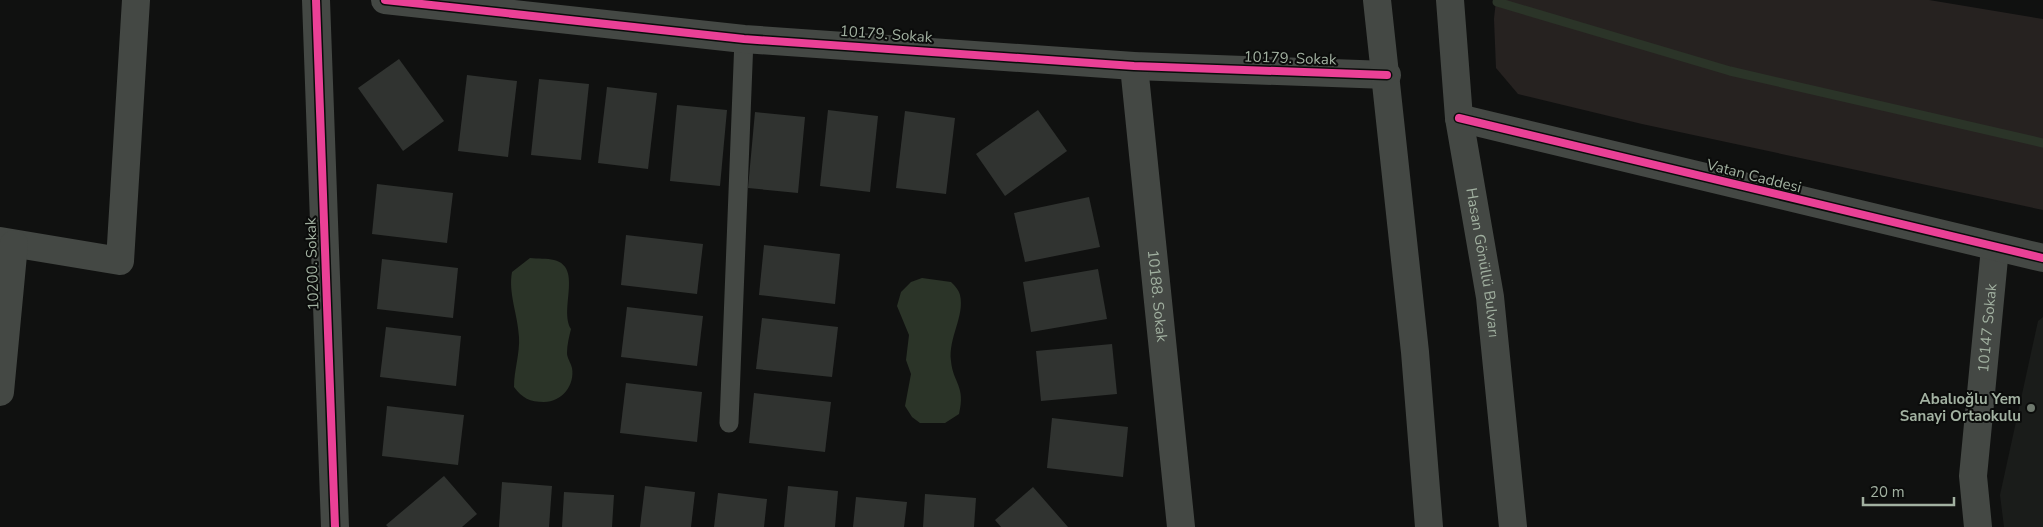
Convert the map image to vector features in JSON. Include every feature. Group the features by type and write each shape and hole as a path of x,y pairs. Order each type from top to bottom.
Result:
{"street":[{"path":"0,392 7,242 120,261 136,0"},
{"name":"10200. Sokak","path":"316,0 335,527"},
{"name":"10179. Sokak","path":"385,0 744,39 1134,66 1387,75"},
{"path":"1377,0 1387,75 1415,352 1429,527"},
{"name":"Hasan Gönüllü Bulvarı","path":"1450,0 1459,118 1490,296 1513,527"},
{"name":"10188. Sokak","path":"1134,66 1181,527"},
{"name":"Vatan Caddesi","path":"1459,118 2043,258"},
{"name":"10147 Sokak","path":"1978,527 1973,476 1995,248"}],"lane":[{"path":"729,423 744,39"}],"shaded area":[{"path":"1496,0 1929,0 2043,19 2043,210 1642,124 1518,94 1496,68 1494,19"},
{"path":"530,258 551,259 563,264 569,280 567,311 571,329 567,353 572,368 571,380 562,396 544,402 523,397 514,387 519,337 511,280 512,272"},
{"path":"922,278 951,282 958,289 960,295 960,311 952,344 951,361 960,391 961,405 959,414 945,423 920,423 912,417 905,406 911,374 906,360 909,335 897,306 901,292 911,282"},
{"name":"Abalıoğlu Yem Sanayi Ortaokulu","path":"2043,317 2043,527 2004,527 2000,495 2038,321"}],"building":[{"path":"399,59 444,121 403,151 358,88"},
{"path":"467,75 517,81 508,157 458,151"},
{"path":"539,79 589,84 581,160 531,155"},
{"path":"607,87 657,93 648,169 598,163"},
{"path":"677,105 727,110 720,186 670,181"},
{"path":"828,110 878,116 870,192 820,186"},
{"path":"1038,110 1067,151 1005,196 976,154"},
{"path":"905,111 955,118 946,194 896,188"},
{"path":"755,112 805,117 798,193 748,188"},
{"path":"377,184 453,193 447,243 372,234"},
{"path":"1089,197 1100,247 1025,262 1014,213"},
{"path":"626,235 703,244 697,294 621,285"},
{"path":"764,245 840,254 835,304 759,295"},
{"path":"382,259 458,268 453,318 377,309"},
{"path":"1098,269 1107,319 1031,332 1023,282"},
{"path":"627,307 703,316 697,366 621,357"},
{"path":"762,318 838,327 832,377 756,369"},
{"path":"386,327 461,336 456,386 380,377"},
{"path":"1112,344 1117,394 1041,401 1036,351"},
{"path":"626,383 702,392 697,442 620,433"},
{"path":"754,393 831,402 825,452 749,443"},
{"path":"387,406 464,415 458,465 382,456"},
{"path":"1052,418 1128,427 1123,477 1047,468"},
{"path":"444,476 477,514 462,527 388,527 386,525"},
{"path":"502,482 552,486 549,527 499,527"},
{"path":"645,486 695,492 691,527 640,527"},
{"path":"788,486 838,491 835,527 784,527"},
{"path":"1033,487 1068,527 1001,527 995,520"},
{"path":"564,492 614,495 612,527 562,527"},
{"path":"718,493 767,499 764,527 714,527"},
{"path":"925,494 976,498 974,527 923,527"},
{"path":"856,497 907,502 904,527 853,527"}],"waterway":[{"path":"1497,2 1730,71 2043,143"}],"cycle path":[{"path":"316,0 335,527"},
{"path":"385,0 744,39 1134,66 1387,75"},
{"path":"1459,118 2043,258"}],"place":[{"name":"Abalıoğlu Yem Sanayi Ortaokulu","path":"2031,408"}]}
